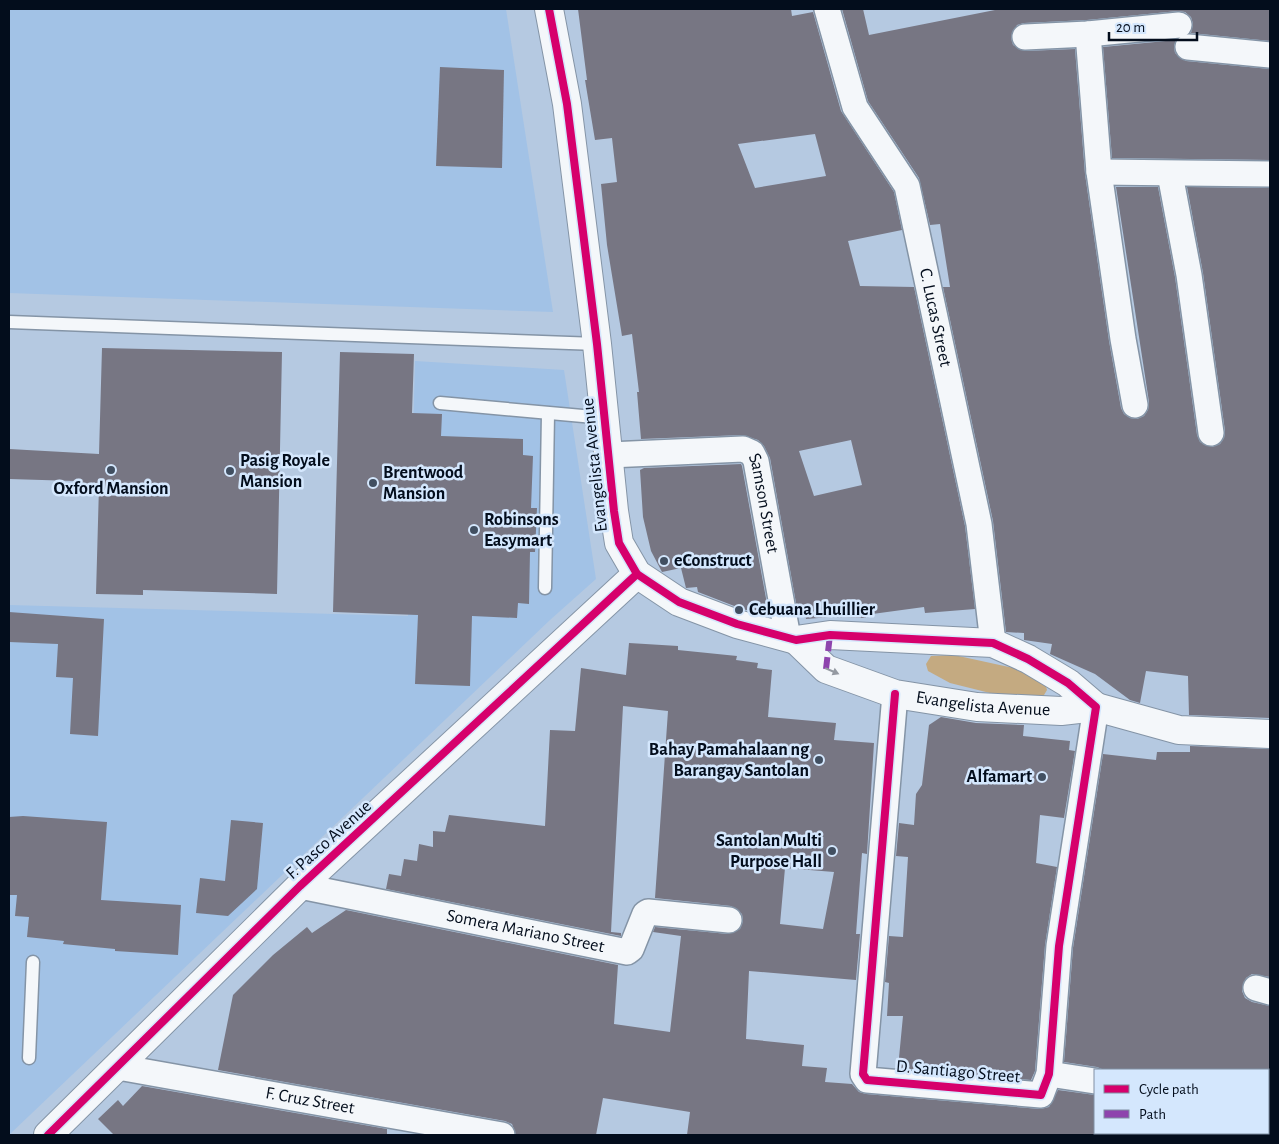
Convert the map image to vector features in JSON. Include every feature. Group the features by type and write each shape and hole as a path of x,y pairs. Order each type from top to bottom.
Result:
{"street":[{"name":"Evangelista Avenue","path":"549,9 567,104 597,344 614,511 619,542 637,574 679,602 737,624 792,639 830,635 993,643 1028,659 1068,683 1096,707"},
{"name":"C. Lucas Street","path":"827,9 855,107 907,186 979,524 993,643"},
{"path":"1088,34 1098,172 1122,339 1135,406"},
{"path":"1025,37 1088,34 1183,36 1270,55"},
{"path":"1098,172 1270,174"},
{"path":"1170,174 1189,275 1211,433"},
{"name":"Samson Street","path":"609,455 743,449 752,453 756,461 792,639"},
{"name":"F. Pasco Avenue","path":"48,1135 300,886 574,635 637,574"},
{"name":"Evangelista Avenue","path":"792,639 826,669 895,694 977,707 1061,711 1096,707 1179,730 1270,734"},
{"name":"D. Santiago Street","path":"895,694 862,1074 867,1080 1041,1095 1049,1074 1059,946 1096,707"},
{"name":"Somera Mariano Street","path":"300,886 627,952 631,949 644,914 648,912 729,920"},
{"name":"F. Cruz Street","path":"118,1067 502,1135"},
{"path":"1049,1074 1094,1080"}],"lane":[{"path":"9,322 597,344"},
{"path":"440,404 605,418"},
{"path":"545,588 548,414"},
{"path":"28,1058 33,962"}],"shaded area":[{"path":"9,9 506,9 553,312 9,293"},
{"path":"415,361 564,370 596,579 550,620 9,1135 9,605 408,616"},
{"path":"954,655 1022,670 1044,679 1047,690 1041,700 1030,703 950,683 928,671 926,664 931,656"}],"building":[{"path":"578,9 791,9 792,16 813,12 841,111 894,192 902,230 848,241 860,286 914,287 965,526 975,609 925,613 924,607 865,615 866,618 831,617 806,619 805,614 798,614 770,458 764,446 758,440 742,435 641,439 637,392 639,392 632,334 622,336 607,245 601,184 617,182 612,138 595,140 585,80 587,80","holes":["815,134 826,176 755,188 738,144","851,440 862,485 814,496 799,451"]},
{"path":"842,9 863,9 869,35 1000,9 1270,9 1270,41 1191,33 1193,24 1191,17 1185,12 1178,11 1087,20 1024,23 1017,25 1011,37 1013,45 1025,51 1075,49 1085,174 1109,341 1121,408 1124,414 1130,418 1137,419 1144,416 1148,410 1149,402 1116,187 1158,187 1175,277 1197,435 1200,442 1212,447 1220,444 1224,438 1225,431 1203,273 1187,187 1270,188 1270,718 1189,715 1188,676 1146,671 1140,703 1130,700 1095,674 1050,654 1052,644 1024,640 1024,633 1006,632 993,521 943,287 950,287 940,224 930,225 919,178 868,101"},
{"path":"1176,40 1174,46 1175,53 1186,61 1270,69 1270,160 1112,158 1103,47"},
{"path":"440,67 504,70 502,168 436,166"},
{"path":"102,348 282,352 277,594 143,590 143,595 96,594 99,486 75,485 75,481 9,479 9,449 99,454"},
{"path":"340,352 414,354 412,413 442,414 441,436 523,439 523,455 533,456 531,508 537,508 535,552 530,552 529,604 518,603 517,618 472,616 470,686 415,684 418,615 333,612"},
{"path":"741,464 769,615 742,609 698,592 697,587 686,588 681,568 662,572 651,551 643,517 640,470 644,468"},
{"path":"9,612 104,619 98,736 70,734 73,678 56,677 58,644 9,642"},
{"path":"629,643 678,646 678,650 737,656 736,660 758,663 757,668 772,670 768,717 836,723 834,740 874,743 867,854 862,853 856,934 860,934 856,980 749,971 746,1039 804,1045 802,1066 827,1068 825,1082 852,1084 859,1092 866,1094 1040,1109 1049,1107 1058,1090 1094,1095 1095,1135 687,1135 690,1112 603,1098 596,1135 516,1135 512,1124 505,1121 218,1070 233,995 273,955 307,927 312,933 346,910 618,965 614,1024 670,1032 681,936 653,932 655,927 728,934 740,929 743,921 742,914 731,906 655,898 668,711 623,706 611,932 621,933 621,936 386,889 389,874 401,876 404,859 417,861 419,844 433,847 433,831 445,832 449,815 545,826 550,730 575,731 581,668 626,675","holes":["785,868 834,872 823,929 780,924"]},
{"path":"941,717 976,723 1024,725 1023,736 1070,741 1069,750 1075,751 1064,818 1040,815 1036,863 1057,867 1045,945 1035,1071 1031,1080 898,1068 903,1016 887,1016 889,983 885,982 889,936 903,937 908,857 896,856 899,823 914,825 916,794 922,785 929,725"},
{"path":"1190,746 1270,749 1270,977 1252,974 1246,978 1242,991 1245,998 1252,1002 1270,1006 1270,1070 1102,1069 1064,1062 1073,948 1103,754 1156,760 1157,752 1190,752"},
{"path":"23,816 107,822 101,900 181,905 178,955 115,951 115,949 63,944 64,941 27,937 29,917 15,916 17,895 9,895 9,817"},
{"path":"231,820 263,823 257,889 228,916 196,913 200,878 225,881"},
{"path":"142,1086 387,1129 387,1135 114,1135 98,1119 118,1100 123,1106"}],"marked path":[{"path":"826,669 830,635"}],"cycle path":[{"path":"549,9 567,104 597,344 614,511 619,543 637,574 679,602 737,624 796,640 830,635 993,643 1028,659 1068,683 1096,707 1059,946 1049,1074 1041,1095 867,1080 863,1074 895,694"},
{"path":"48,1135 300,886 637,574"}],"place":[{"name":"Oxford Mansion","path":"111,470"},
{"name":"Pasig Royale Mansion","path":"230,471"},
{"name":"Brentwood Mansion","path":"373,483"},
{"name":"Robinsons Easymart","path":"474,530"},
{"name":"eConstruct","path":"664,561"},
{"name":"Cebuana Lhuillier","path":"739,610"},
{"name":"Bahay Pamahalaan ng Barangay Santolan","path":"819,760"},
{"name":"Alfamart","path":"1042,777"},
{"name":"Santolan Multi Purpose Hall","path":"832,851"}]}
